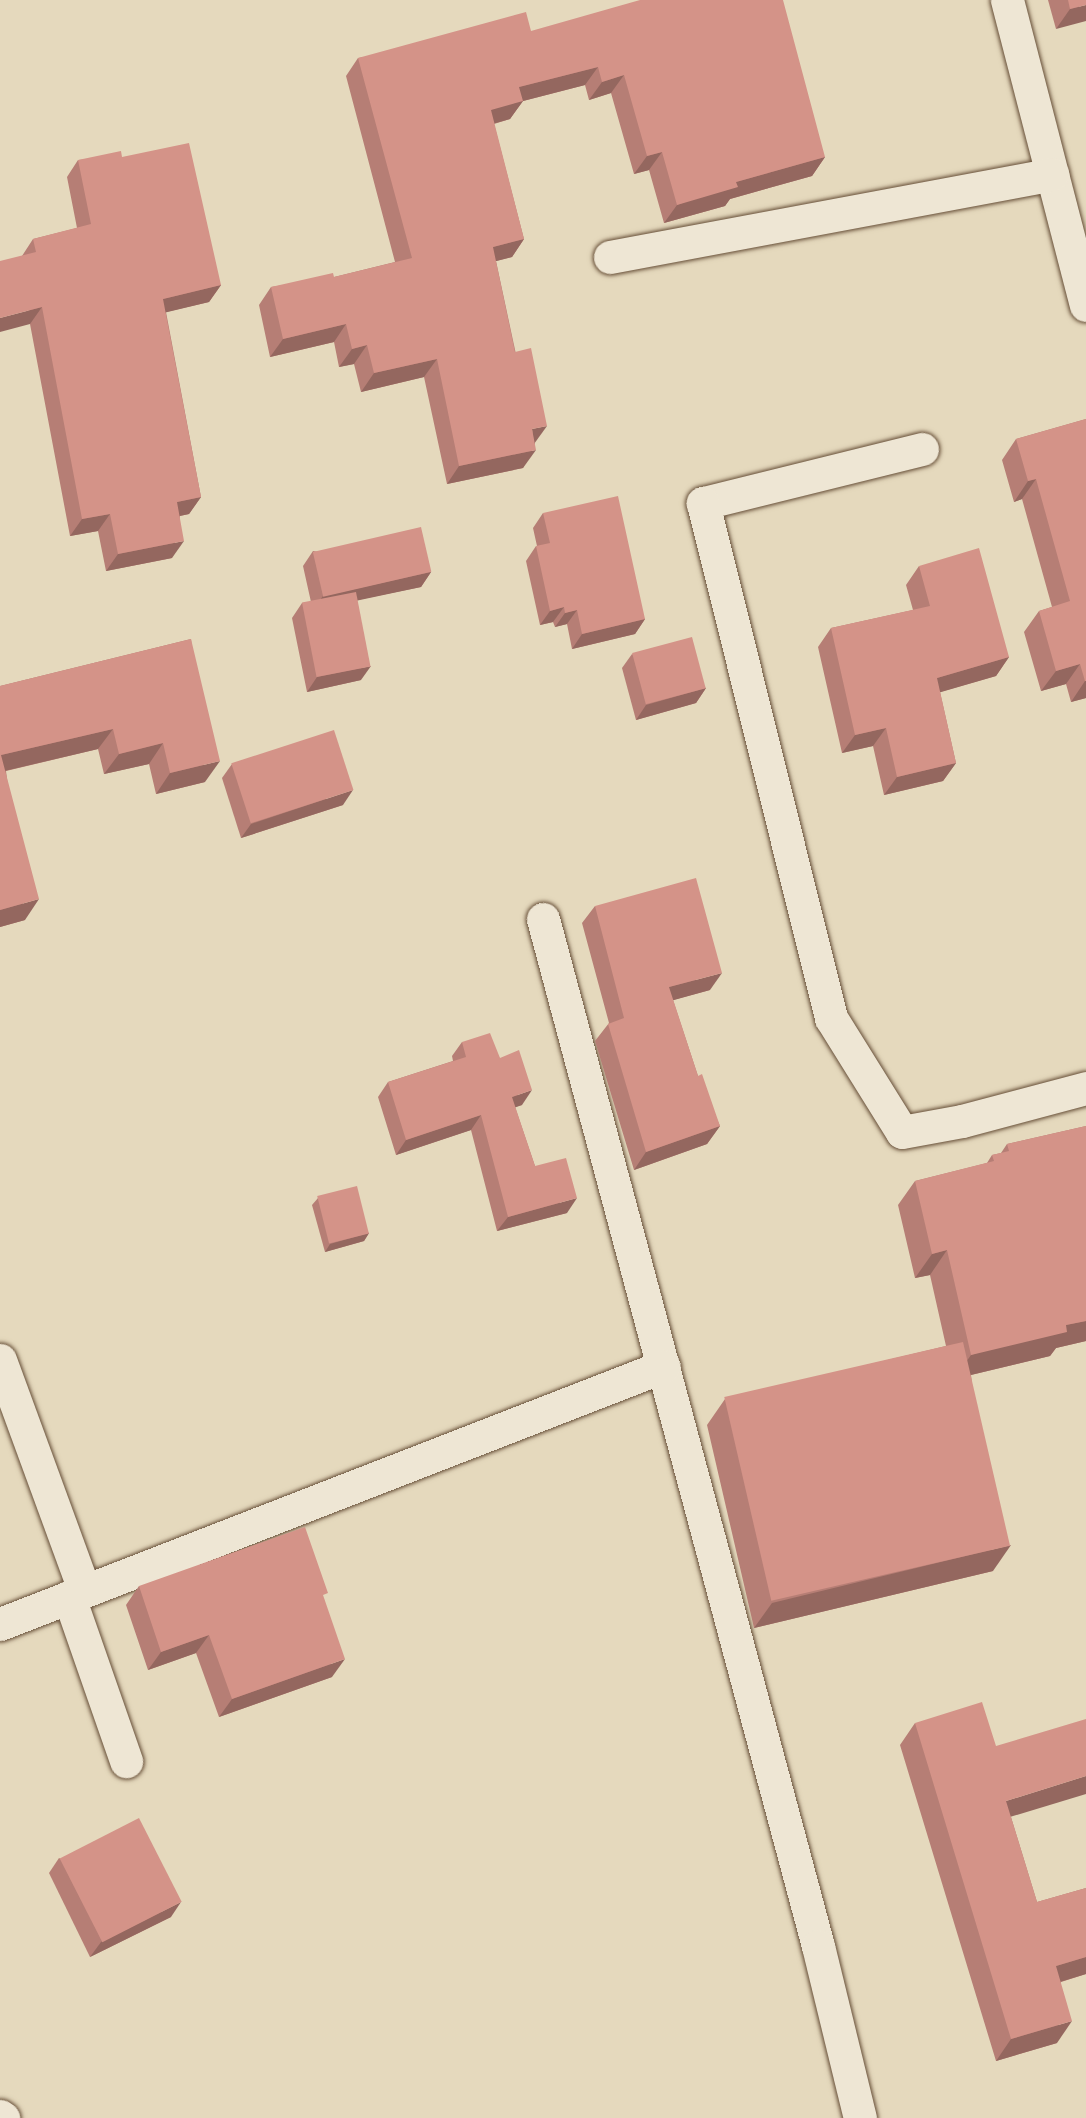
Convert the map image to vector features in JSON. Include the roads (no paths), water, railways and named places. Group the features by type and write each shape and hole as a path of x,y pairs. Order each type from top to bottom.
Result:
{"street":[{"path":"1007,0 1086,305"},
{"path":"610,257 1052,174"},
{"path":"922,449 703,503 831,1018 902,1132 962,1121 1086,1088"},
{"path":"543,919 818,1946 861,2118"},
{"path":"0,1360 76,1593 126,1761"},
{"path":"0,1624 664,1366"}]}
